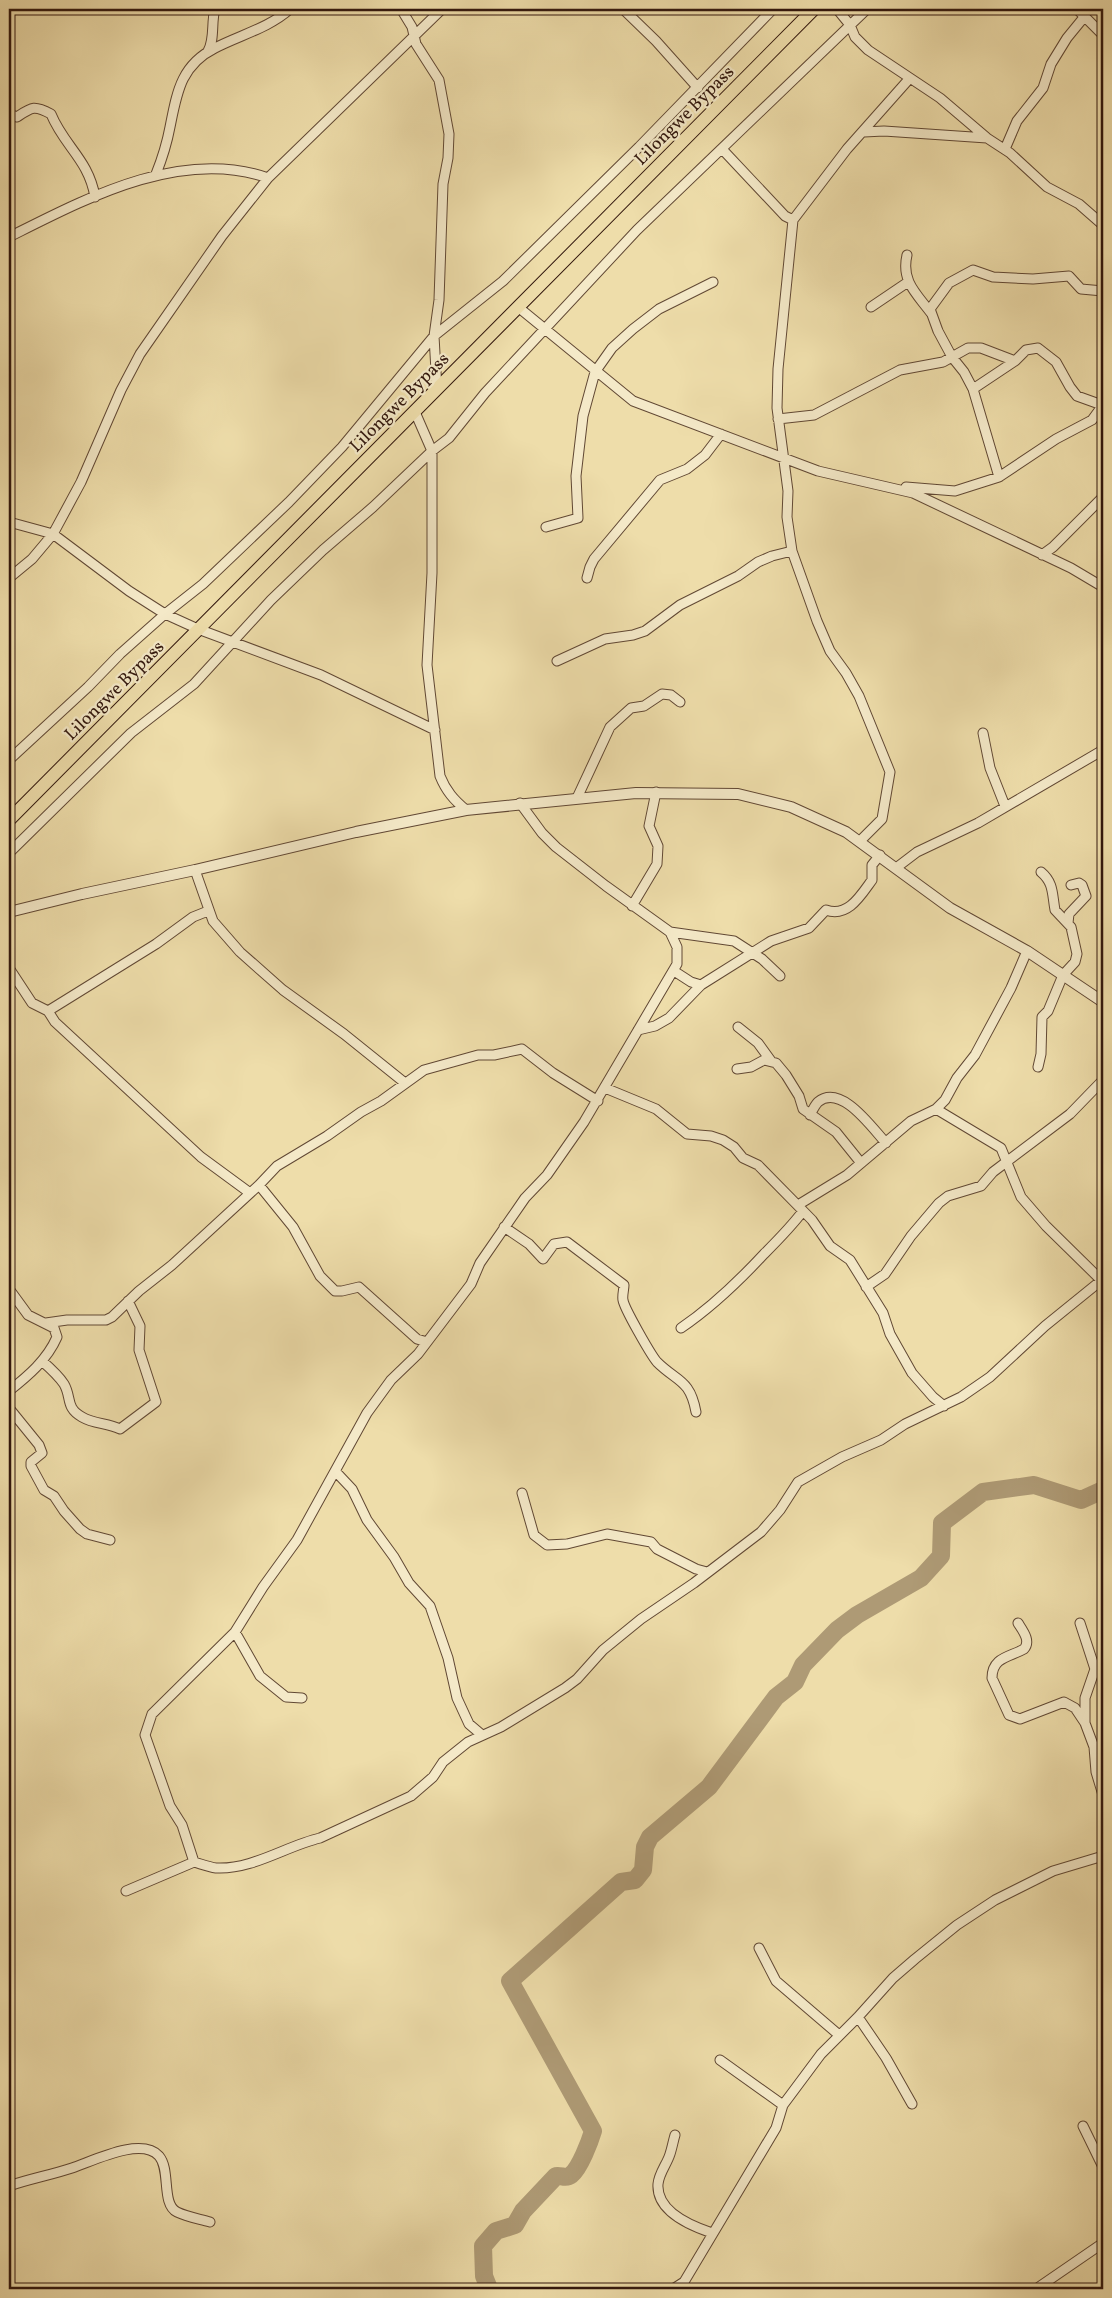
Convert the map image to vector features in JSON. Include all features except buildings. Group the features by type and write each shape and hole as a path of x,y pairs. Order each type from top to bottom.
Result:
{"main road":[{"name":"Lilongwe Bypass","path":"9,820 814,9"}],"street":[{"path":"208,51 211,46 212,20 215,9"},
{"path":"156,174 170,127 177,91 190,67 208,51 270,23 290,9"},
{"path":"401,9 409,19 416,44 439,80 449,134 448,158 443,184 439,300 434,336 437,389"},
{"path":"9,578 32,559 52,534 81,482 121,390 140,354 222,236 268,178 442,9"},
{"path":"623,9 656,41 698,88"},
{"path":"9,760 165,614 202,584 296,495 342,447 434,336 503,280 698,88 773,9"},
{"path":"837,9 850,26 855,37 868,50 940,98 987,138 1005,149 1047,187 1079,204 1103,225"},
{"path":"9,853 131,733 194,684 271,600 323,550 373,507 432,451 449,438 485,393 637,230 867,9"},
{"path":"1077,9 1103,35"},
{"path":"1005,149 1017,121 1043,88 1051,64 1067,38 1085,16"},
{"path":"860,841 882,819 890,781 888,764 859,696 846,672 830,652 808,599 792,551 785,460 777,401 780,327 793,220 846,149 864,132 910,78"},
{"path":"9,114 17,116 24,110 38,107 51,114 58,131 79,156 92,180 96,197"},
{"path":"864,132 884,131 987,138"},
{"path":"722,149 784,216 793,220"},
{"path":"9,237 96,197 156,174 199,169 221,169 256,174 268,178"},
{"path":"908,255 904,268 908,282 931,313 952,357 964,372 973,389 999,477"},
{"path":"931,313 931,305 949,283 973,270 993,276 1033,278 1070,276 1081,289 1103,291"},
{"path":"546,527 578,518 576,476 583,416 595,372 612,348 659,309 713,282"},
{"path":"871,307 908,282"},
{"path":"518,306 595,372 633,401 785,460 828,474 913,493 1042,554 1103,587"},
{"path":"778,418 814,415 900,370 932,365 952,357 960,351 974,347 1015,361"},
{"path":"892,488 934,488 955,491 999,477 1040,449 1092,420 1103,405 1077,396 1056,362 1038,348 1026,350 1015,361 973,389"},
{"path":"415,412 432,451 432,573 427,665 440,776 446,790 466,810"},
{"path":"587,578 594,559 660,480 687,469 705,455 721,434"},
{"path":"1042,554 1053,547 1103,497"},
{"path":"9,522 52,534 165,614 198,629 321,675 435,730"},
{"path":"557,661 605,639 645,631 680,605 738,576 758,562 792,551"},
{"path":"577,798 615,720 631,708 644,706 662,694 671,695 680,702"},
{"path":"983,733 990,768 1005,806"},
{"path":"896,868 917,852 978,823 1103,750"},
{"path":"632,906 657,864 658,846 649,826 656,792"},
{"path":"9,912 356,832 466,810 520,803 656,792 714,792 759,798 818,818 860,841 950,908 1100,996"},
{"path":"520,803 542,834 556,847 632,906 670,932 729,940 752,952 780,976"},
{"path":"638,1030 655,1026 669,1018 701,985 771,941 809,928 826,910 838,912 848,909 872,880 872,865 880,855"},
{"path":"195,870 208,911 219,930 283,990 344,1034 405,1082"},
{"path":"1038,1067 1042,1017 1048,1011 1063,975 1075,962 1077,954 1071,927 1055,910 1053,890 1049,879 1041,872"},
{"path":"1068,922 1069,914 1086,896 1082,885 1079,883 1071,885"},
{"path":"48,1011 156,944 193,917 208,911"},
{"path":"194,1862 182,1825 170,1806 145,1735 152,1714 235,1632 263,1587 298,1540 362,1422 380,1395 418,1354 471,1284 480,1263 504,1227 525,1198 547,1175 598,1100 677,964 677,947 670,932"},
{"path":"681,1328 706,1311 730,1290 791,1228 800,1208 861,1163 911,1121 936,1109 945,1100 957,1078 975,1055 1011,988 1027,952"},
{"path":"9,968 32,1004 48,1011 55,1022 201,1157 250,1194"},
{"path":"674,971 682,977 701,985"},
{"path":"738,1027 758,1044 771,1061 782,1069 799,1096 803,1109 836,1132 861,1163"},
{"path":"9,1289 28,1315 36,1321 46,1323 67,1320 106,1320 118,1313 128,1301 172,1265 287,1158 300,1152 381,1101 405,1082 432,1067 478,1055 494,1055 522,1049 553,1073 598,1100"},
{"path":"737,1069 751,1067 764,1060 771,1061"},
{"path":"866,1287 884,1274 911,1236 948,1196 981,1186 993,1172 1070,1114 1103,1080"},
{"path":"605,1088 656,1109 687,1134 711,1136 723,1140 734,1147 743,1158 758,1165 800,1208 830,1246 850,1260 883,1313 890,1334 912,1373 933,1397 944,1406"},
{"path":"810,1115 818,1102 829,1097 842,1098 886,1143"},
{"path":"126,1891 194,1862 213,1868 234,1866 339,1830 411,1796 433,1777 443,1762 468,1742 507,1723 577,1679 603,1650 641,1619 761,1532 780,1510 798,1482 842,1457 881,1440 905,1424 944,1406 990,1377 1045,1326 1102,1279 1046,1226 1021,1197 1001,1148 936,1109"},
{"path":"259,1186 293,1227 320,1276 335,1291 342,1292 360,1287 417,1339 427,1342"},
{"path":"504,1227 529,1244 543,1259 554,1244 568,1242 624,1285 623,1301 656,1360 684,1382 694,1400 696,1412"},
{"path":"42,1361 65,1386 70,1407 92,1422 108,1423 120,1429 156,1402 139,1350 140,1326 128,1301"},
{"path":"9,1391 42,1361 57,1337 54,1328 46,1323"},
{"path":"9,1408 39,1445 42,1453 31,1462 30,1466 44,1490 54,1496 64,1512 87,1534 110,1540"},
{"path":"336,1472 352,1489 367,1520 394,1557 409,1583 430,1606 448,1658 457,1698 469,1724 482,1735"},
{"path":"522,1493 534,1535 548,1545 567,1544 607,1534 651,1542 658,1549 696,1570 708,1572"},
{"path":"1018,1623 1028,1641 1027,1646 1024,1650 997,1662 992,1671 992,1678 1009,1715 1020,1719 1064,1702 1075,1708 1085,1723 1094,1747 1096,1772 1103,1795"},
{"path":"1080,1623 1095,1669 1085,1698 1085,1723"},
{"path":"235,1632 260,1676 286,1697 302,1698"},
{"path":"673,2289 684,2282 776,2128 783,2105 821,2054 893,1978 984,1906 1053,1871 1103,1856"},
{"path":"759,1948 776,1981 839,2035"},
{"path":"858,2017 886,2058 912,2104"},
{"path":"720,2060 783,2105"},
{"path":"1083,2126 1103,2167"},
{"path":"675,2135 670,2154 660,2178 660,2197 663,2204 679,2216 698,2229 712,2233"},
{"path":"9,2186 72,2168 118,2151 150,2150 158,2155 164,2164 170,2206 176,2212 210,2222"},
{"path":"1036,2289 1103,2243"}],"waterway":[{"path":"487,2289 488,2286 484,2276 483,2246 496,2231 515,2225 523,2211 556,2176 567,2177 574,2172 578,2167 593,2131 510,1981 621,1882 635,1880 643,1870 645,1847 650,1837 709,1787 776,1697 795,1682 803,1665 837,1630 857,1615 921,1578 941,1556 942,1523 983,1492 1034,1485 1081,1500 1103,1490"}]}
